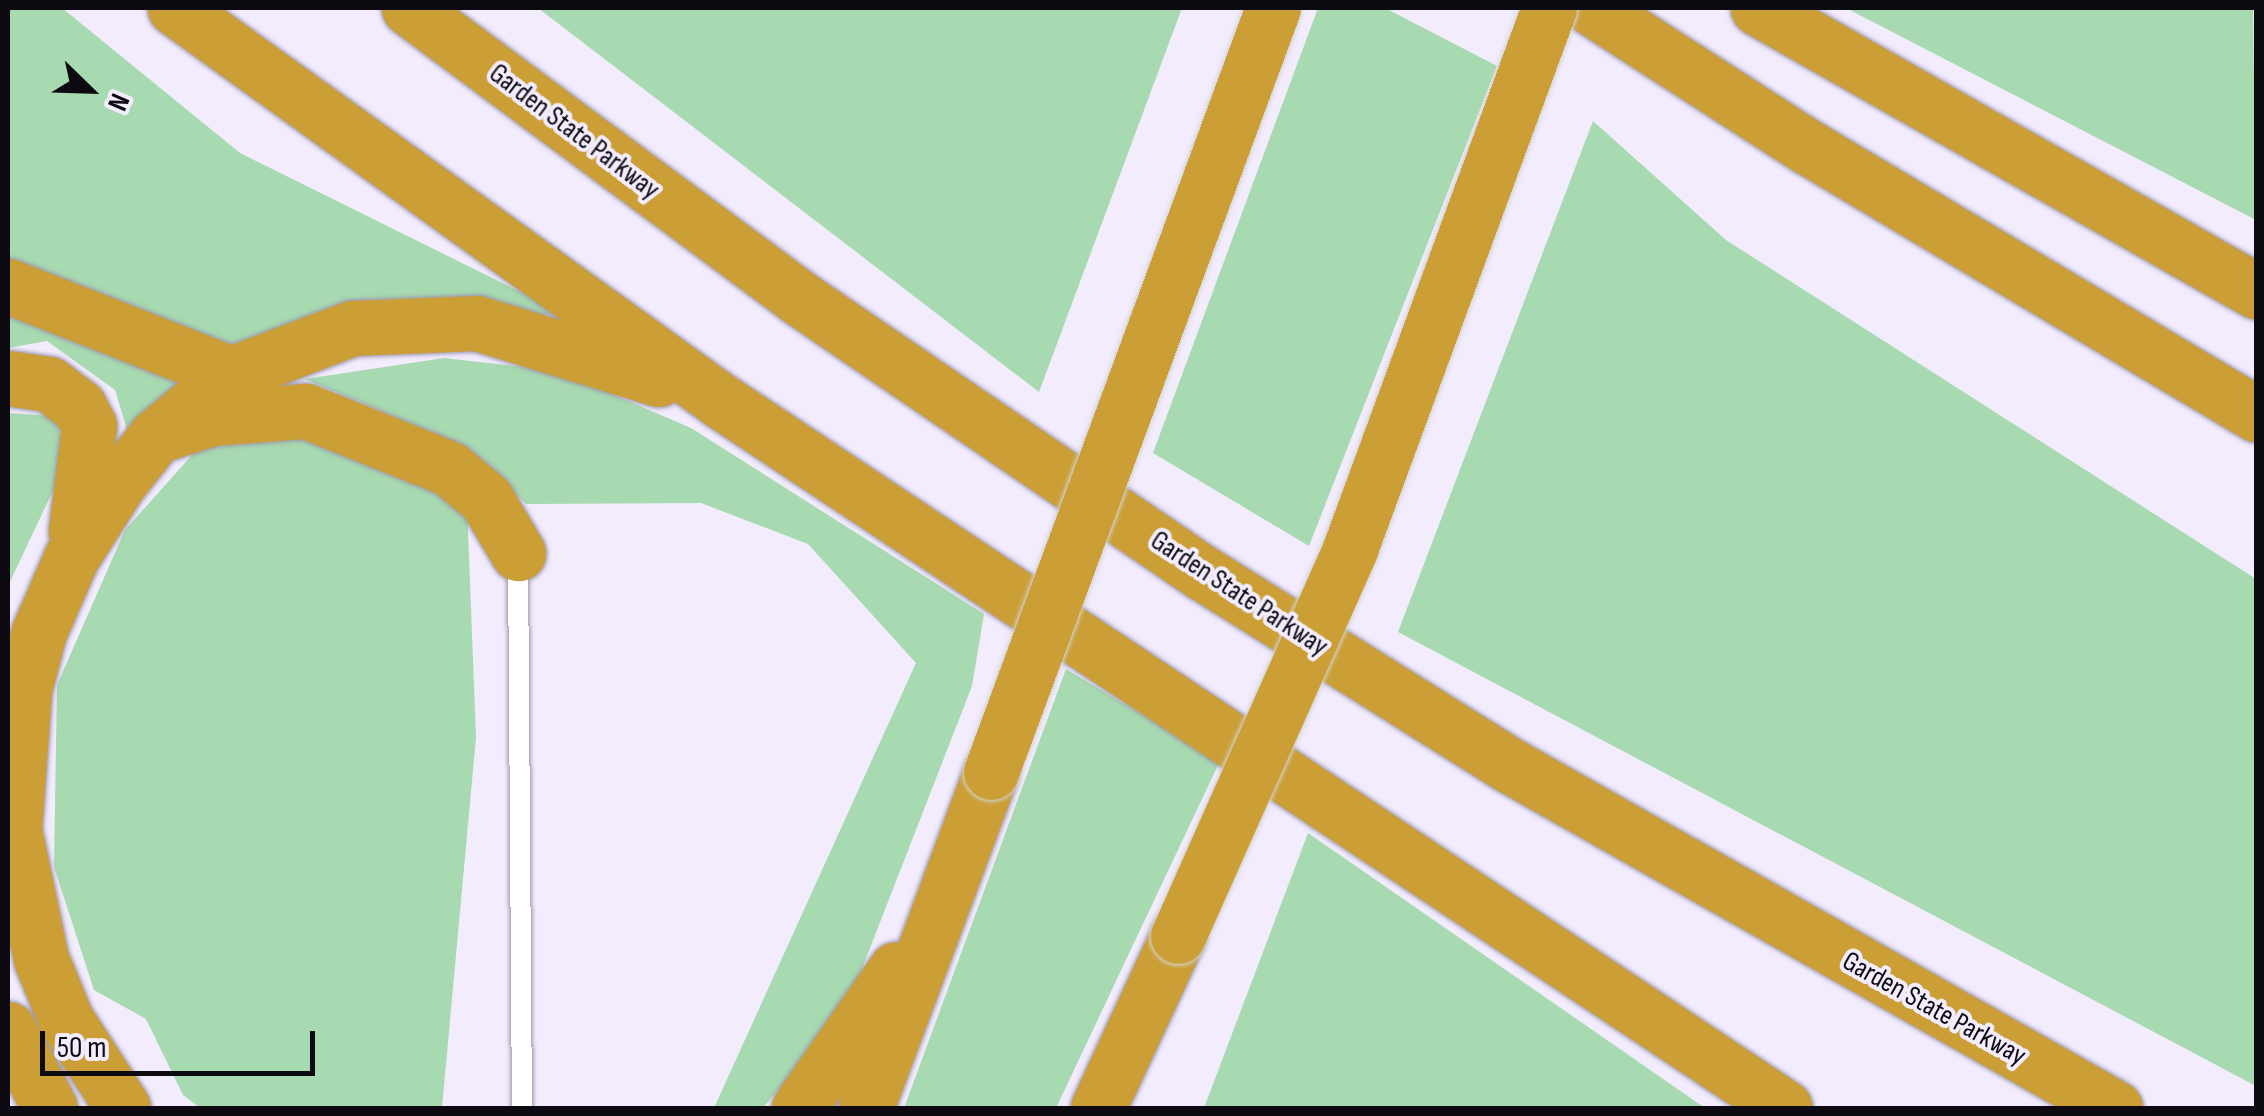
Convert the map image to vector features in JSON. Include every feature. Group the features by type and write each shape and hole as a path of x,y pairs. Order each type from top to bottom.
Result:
{"highway":[{"path":"176,8 721,401 1775,1104"},
{"name":"Garden State Parkway","path":"409,8 798,297 1203,574 1528,776 2115,1108"},
{"path":"866,1108 1273,8"},
{"path":"1098,1108 1350,549 1549,8"},
{"path":"1592,8 1808,147 2256,414"},
{"path":"1758,8 2256,291"},
{"path":"8,286 231,374"},
{"path":"71,558 156,436 231,374 352,328 477,323 721,401"},
{"path":"8,378 64,394 89,426 92,446 71,558 24,689 14,830 41,959 66,1020 122,1108"},
{"path":"156,436 212,418 306,411 450,469 486,498 518,553"},
{"path":"799,1108 943,900"},
{"path":"1131,1108 1168,958"},
{"path":"8,1029 50,1108"}],"lane":[{"path":"518,553 522,1108"}],"green space":[{"path":"8,8 62,8 240,153 569,316 379,305 230,355 8,262"},
{"path":"538,8 1182,8 1039,392"},
{"path":"1318,8 1385,8 1497,66 1309,546 1153,453"},
{"path":"1846,8 2253,8 2256,220"},
{"path":"1593,121 1726,240 2256,579 2256,1086 1398,632"},
{"path":"8,301 196,379 128,433 115,390 47,341 8,348"},
{"path":"444,358 558,371 691,428 984,614 972,686 849,1002 763,1108 714,1108 916,663 808,544 701,503 526,504 469,448 305,379"},
{"path":"8,413 54,416 68,459 8,586"},
{"path":"271,426 467,505 476,737 442,1108 200,1108 183,1095 146,1019 94,990 54,867 57,685 125,530 200,446"},
{"path":"1066,669 1220,761 1056,1108 904,1108"},
{"path":"1308,833 1705,1108 1204,1108"}]}
